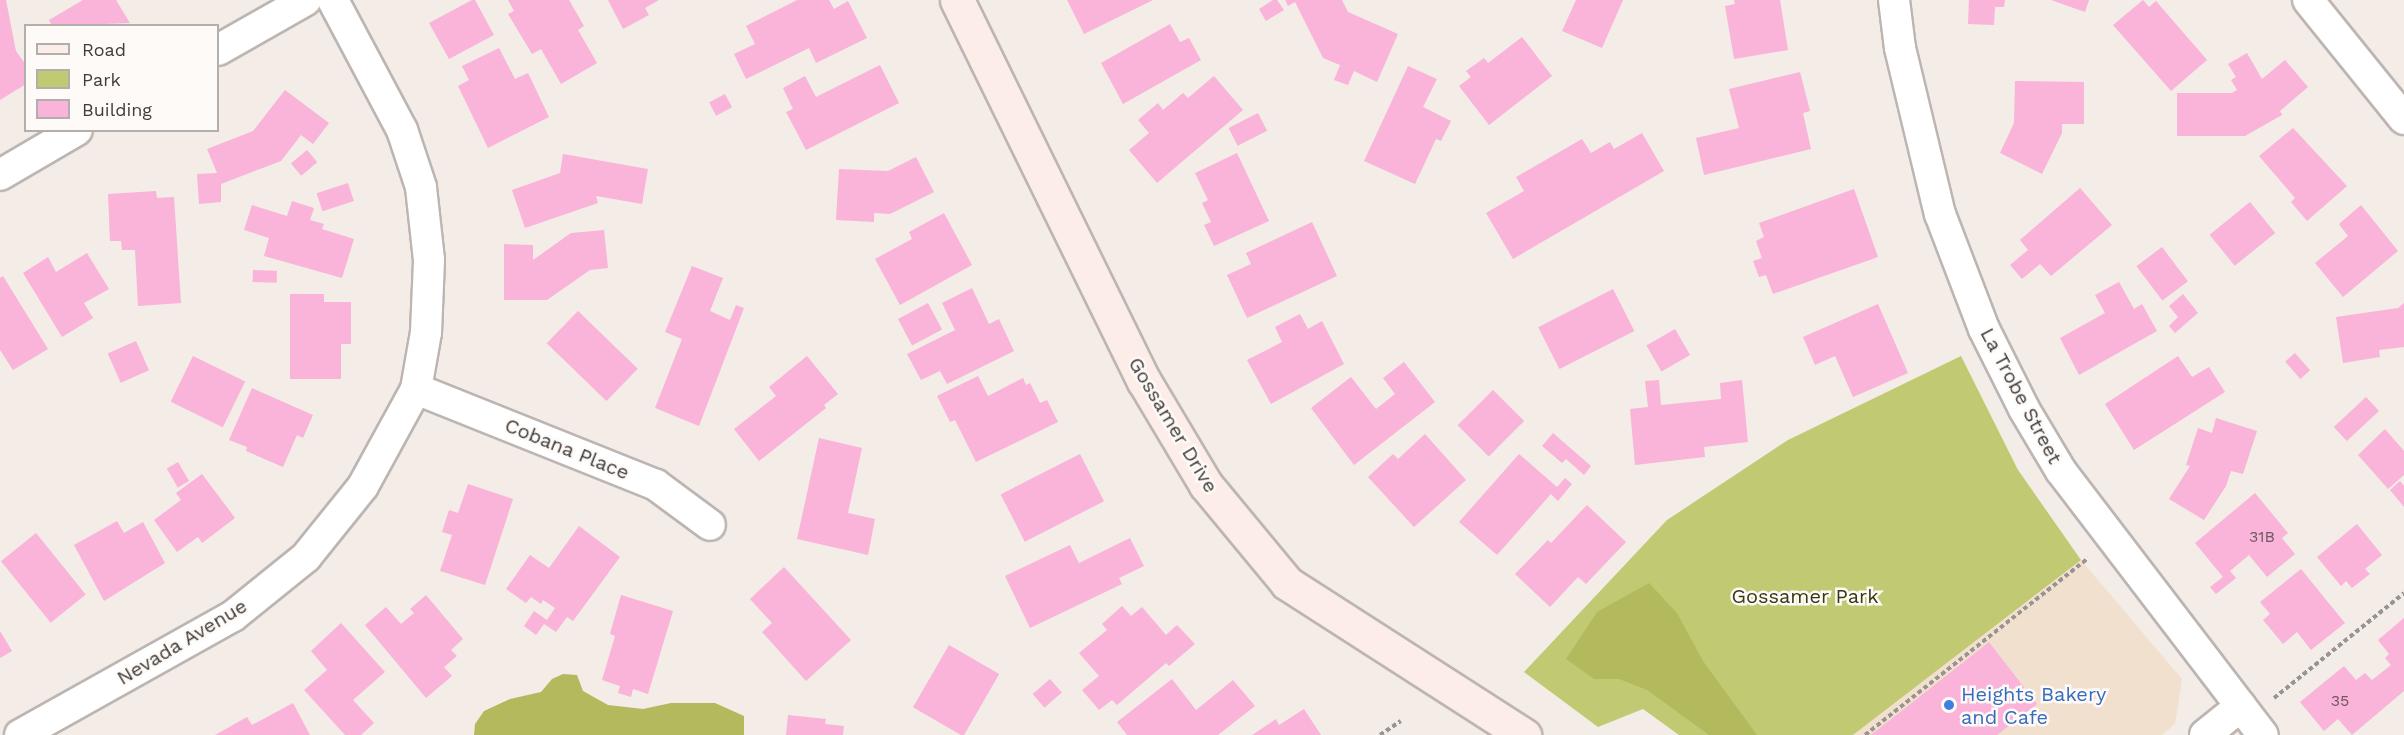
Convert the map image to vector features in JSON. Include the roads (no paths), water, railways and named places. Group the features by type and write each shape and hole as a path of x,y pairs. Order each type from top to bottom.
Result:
{"main road":[{"name":"Gossamer Drive","path":"957,0 1144,381 1206,485 1287,584 1524,735"}],"street":[{"path":"219,50 306,0"},
{"name":"Nevada Avenue","path":"20,735 233,616 306,557 363,486 416,389 426,332 429,260 421,187 402,130 333,0"},
{"name":"La Trobe Street","path":"1894,0 1900,48 1940,214 1984,329 2024,409 2061,471 2256,726"},
{"path":"2308,0 2404,119"},
{"path":"0,175 74,132"},
{"name":"Cobana Place","path":"416,389 656,485 710,525"},
{"path":"2205,735 2256,726"}],"place":[{"name":"Heights Bakery and Cafe","path":"1949,705"}],"park label":[{"name":"Gossamer Park","path":"1805,596"}]}
